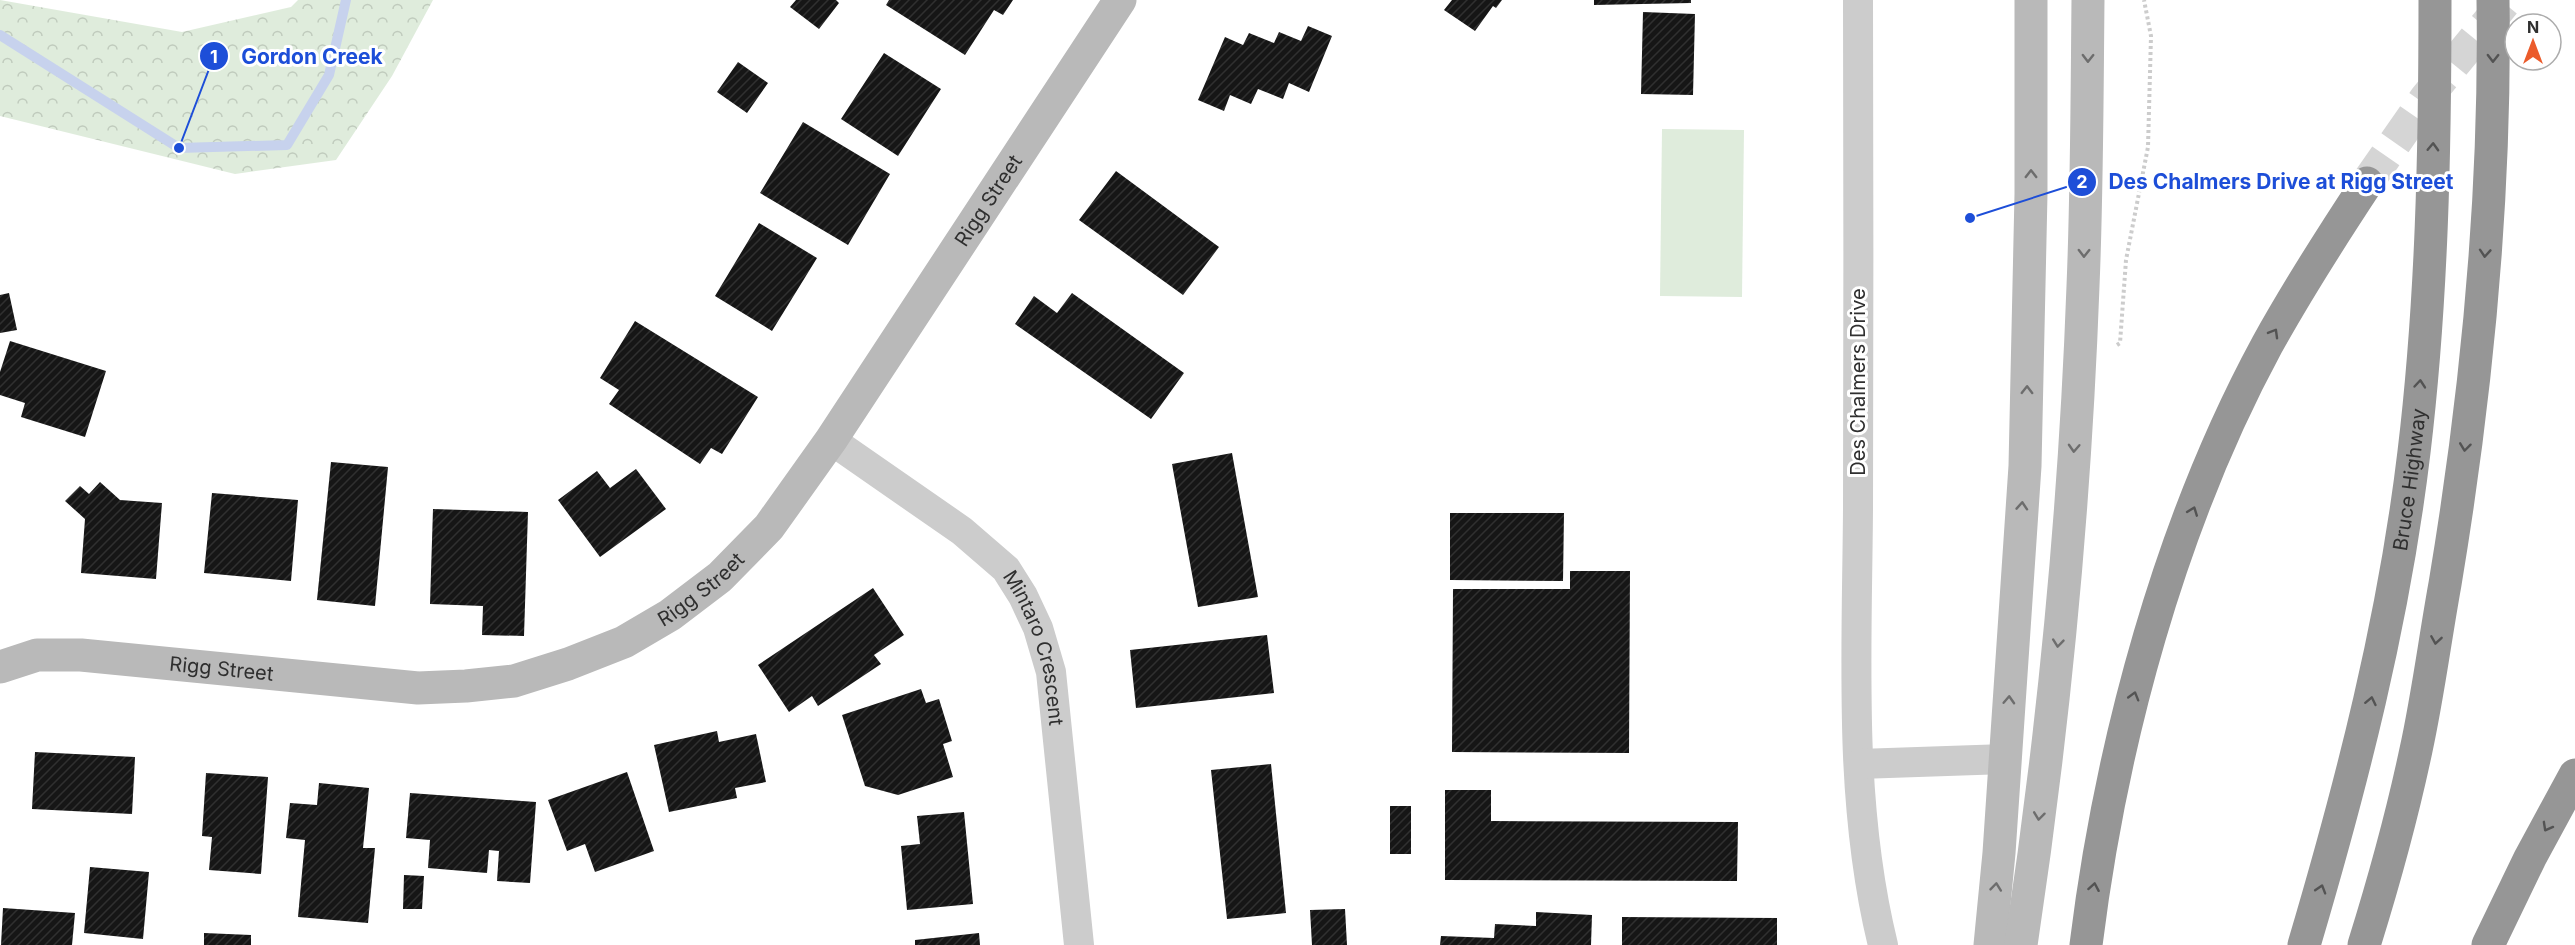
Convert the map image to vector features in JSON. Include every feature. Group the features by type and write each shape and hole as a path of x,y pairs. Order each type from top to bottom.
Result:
{"highway":[{"name":"Bruce Highway","path":"2304,945 2369,708 2394,578 2414,452 2430,237 2435,103 2435,0"},
{"path":"2364,945 2384,881 2416,751 2457,517 2476,356 2488,210 2493,0"},
{"path":"2086,945 2092,893 2124,733 2176,556 2203,484 2266,347 2326,246 2367,183"},
{"path":"2488,945 2530,858 2575,775"}],"main road":[{"name":"Rigg Street","path":"0,667 12,661 37,655 81,655 418,688 466,686 514,681 568,664 624,642 670,615 720,577 769,527 831,440 1120,0"},
{"path":"1990,945 2006,759 2026,449 2031,194 2031,0"},
{"path":"2020,945 2046,758 2071,505 2079,371 2087,141 2088,0"},
{"path":"2006,759 2046,758"}],"street":[{"name":"Des Chalmers Drive","path":"1858,0 1856,672 1859,764 1868,873 1883,945"},
{"name":"Mintaro Crescent","path":"831,440 962,531 1006,569 1023,596 1038,628 1051,672 1079,945"},
{"path":"1859,764 2006,759"}],"path":[{"path":"2079,371 2120,343 2126,260 2148,147 2151,36 2144,0"}],"green space":[{"path":"0,0 182,32 291,7 298,0 433,0 392,76 336,160 235,174 0,116"},
{"path":"1662,129 1744,130 1742,297 1660,296"}],"building":[{"path":"796,0 836,0 839,3 819,29 790,7"},
{"path":"889,0 1013,0 1003,15 994,10 965,55 886,5"},
{"path":"1452,0 1502,0 1496,8 1493,6 1475,31 1444,10"},
{"path":"1594,0 1691,0 1691,3 1594,5"},
{"path":"1643,12 1695,14 1693,95 1641,94"},
{"path":"1308,26 1332,36 1309,92 1289,83 1283,99 1258,89 1251,104 1230,95 1224,111 1198,100 1225,37 1243,45 1249,33 1274,43 1279,32 1301,41"},
{"path":"884,53 941,89 898,156 841,119"},
{"path":"738,62 768,83 747,113 717,92"},
{"path":"803,122 890,174 848,245 760,193"},
{"path":"1116,171 1219,247 1183,295 1079,220"},
{"path":"759,223 817,258 772,331 715,296"},
{"path":"9,293 17,330 0,333 0,295"},
{"path":"1072,293 1184,373 1151,419 1015,324 1034,296 1057,313"},
{"path":"635,321 758,397 722,454 711,448 700,464 609,404 619,390 600,378"},
{"path":"10,341 106,371 85,437 21,417 25,403 0,395 0,372"},
{"path":"1232,453 1258,597 1198,607 1172,464"},
{"path":"331,462 388,467 375,606 317,600"},
{"path":"636,469 666,509 600,557 558,500 597,471 610,488"},
{"path":"100,482 120,500 162,503 156,579 81,573 85,519 65,501 80,486 89,494"},
{"path":"212,493 298,500 291,581 204,573"},
{"path":"433,509 528,512 524,636 482,635 483,606 430,604"},
{"path":"1450,513 1564,513 1563,581 1450,580"},
{"path":"1570,571 1630,571 1629,753 1452,752 1453,589 1570,589"},
{"path":"873,588 904,635 874,655 881,664 818,706 812,696 789,712 758,665"},
{"path":"1267,635 1274,693 1136,708 1130,650"},
{"path":"921,689 926,703 939,699 952,741 943,744 953,777 898,795 865,786 842,715"},
{"path":"717,731 719,742 756,734 766,782 735,788 737,798 669,812 654,745"},
{"path":"35,752 135,757 132,814 32,809"},
{"path":"1271,764 1286,913 1227,919 1211,770"},
{"path":"627,772 654,851 595,872 585,844 567,851 548,800"},
{"path":"206,773 268,777 261,874 209,870 212,837 202,836"},
{"path":"319,783 369,788 363,848 375,848 368,923 298,917 305,840 286,838 290,803 317,805"},
{"path":"1445,790 1491,790 1491,821 1738,822 1737,881 1445,880"},
{"path":"410,793 536,802 530,883 497,881 499,851 489,850 487,873 428,868 430,840 406,838"},
{"path":"1390,806 1411,806 1411,854 1390,854"},
{"path":"964,812 973,904 907,910 901,846 920,844 917,816"},
{"path":"90,867 149,872 143,939 84,933"},
{"path":"404,875 424,876 422,909 403,909"},
{"path":"3,908 75,913 72,945 1,945"},
{"path":"1345,909 1347,945 1312,945 1310,910"},
{"path":"1536,912 1592,915 1591,945 1440,945 1441,936 1494,938 1495,924 1536,926"},
{"path":"1622,917 1777,918 1777,945 1622,945"},
{"path":"204,933 251,935 251,945 204,945"},
{"path":"979,933 980,945 915,945 915,940"}],"waterway":[{"path":"0,35 179,148 287,145 329,75 346,0"}],"tunnel":[{"path":"2367,183 2426,98 2504,3"}],"place":[{"name":"Gordon Creek","path":"179,148"},
{"name":"Des Chalmers Drive at Rigg Street","path":"1970,218"}]}
